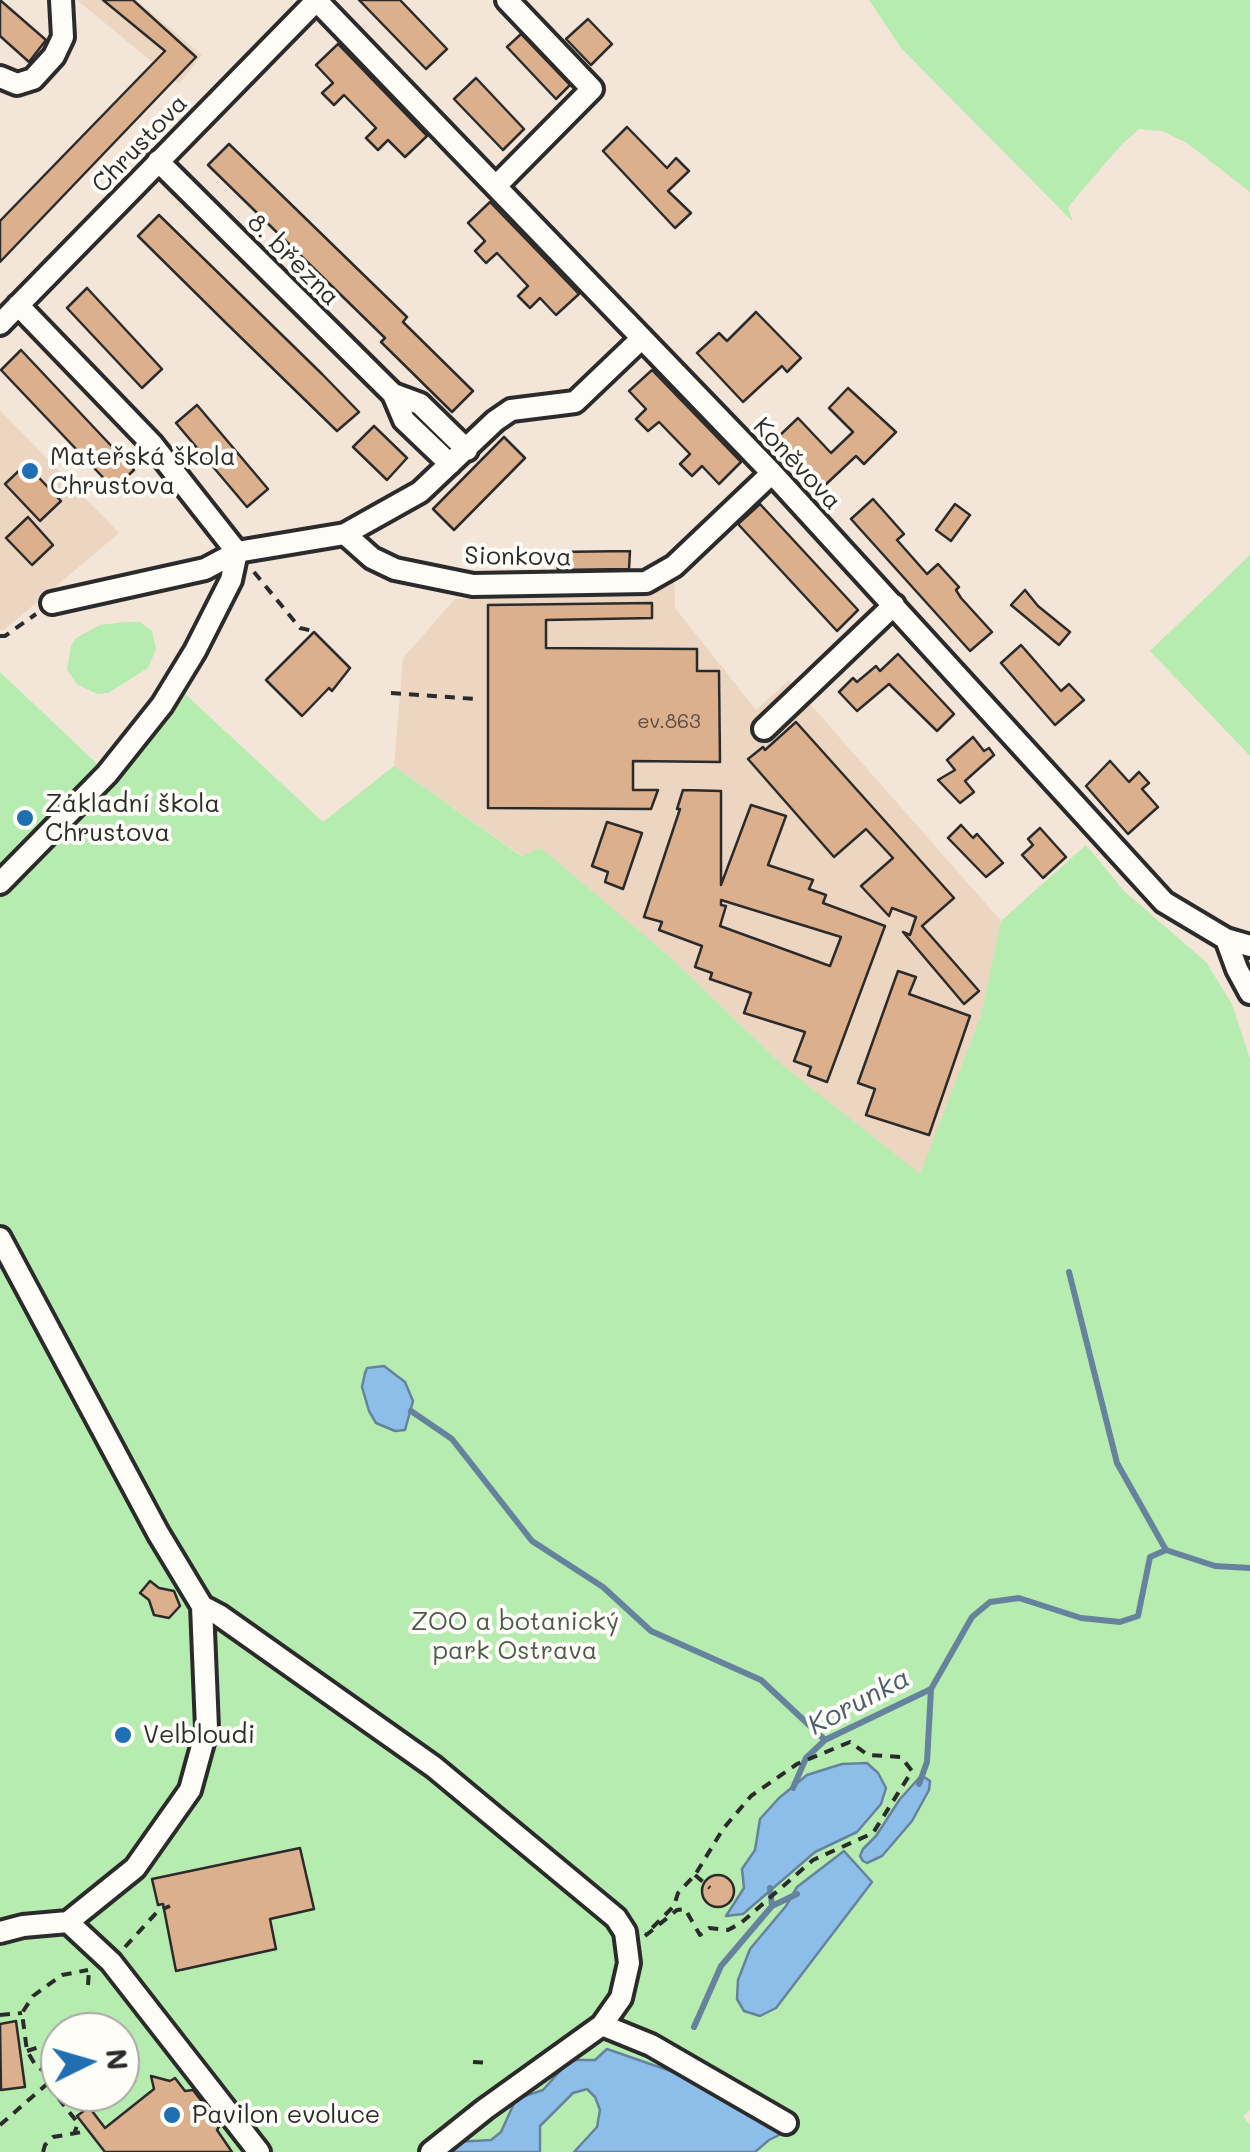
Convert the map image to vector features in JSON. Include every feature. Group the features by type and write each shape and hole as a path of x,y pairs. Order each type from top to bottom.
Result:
{"street":[{"path":"0,77 17,84 33,79 54,56 63,37 61,0"},
{"name":"Koněvova","path":"316,0 772,473 1164,902 1226,940 1250,946"},
{"name":"Chrustova","path":"0,324 316,0"},
{"path":"496,186 592,89 506,0"},
{"name":"8. března","path":"158,161 393,394 404,420 450,464"},
{"path":"18,305 152,444 237,552"},
{"path":"52,603 205,569 237,552 346,534 420,492 511,410 575,402 642,338"},
{"name":"8. března","path":"393,394 420,404 467,450"},
{"name":"Sionkova","path":"346,534 372,558 395,569 473,585 646,582 674,566 772,473"},
{"path":"0,884 107,774 162,705 231,580 237,552"},
{"path":"764,730 894,605"},
{"path":"1226,940 1250,993"},
{"path":"0,1238 158,1533 202,1606 207,1728 190,1790 135,1868 68,1922 0,1932"},
{"path":"202,1606 434,1767 616,1918 625,1932 628,1963 622,1998 602,2025 485,2108 432,2152"},
{"path":"68,1922 110,1962 259,2152"},
{"path":"602,2025 651,2044 786,2124"}],"path":[{"path":"237,552 300,628 313,630"},
{"path":"0,636 52,603"},
{"path":"391,693 475,699"},
{"path":"676,1908 638,1942 676,1908 678,1892 751,1796 797,1764 850,1742 868,1755 900,1757 912,1771 872,1833 814,1860 728,1930 709,1928 700,1935 686,1910 676,1908"},
{"path":"695,1874 710,1888"},
{"path":"88,1970 88,1985"},
{"path":"0,2015 22,2013 27,2051 40,2069"},
{"path":"27,2051 40,2047"},
{"path":"473,2062 490,2063"},
{"path":"0,2125 40,2090"},
{"path":"71,2112 78,2123 74,2134"},
{"path":"43,2152 52,2137 88,2131"}],"shaded area":[{"path":"77,0 136,0 202,55 179,84"},
{"name":"Mateřská škola Chrustova","path":"0,410 119,533 4,630 0,630"},
{"path":"630,551 629,568 637,568 639,594 674,575 675,608 756,710 789,680 1001,921 981,1015 920,1175 781,1064 670,957 541,849 522,856 394,766 403,658 455,599 493,597 495,570 557,570 556,552"}],"green space":[{"path":"869,0 1250,0 1250,192 1187,143 1162,131 1139,129 1068,207 1073,222 901,48"},
{"path":"1250,555 1250,756 1150,651"},
{"path":"140,622 152,631 156,649 148,668 108,693 97,694 77,684 67,670 76,638 100,625"},
{"name":"ZOO a botanický park Ostrava","path":"0,672 113,779 184,693 323,822 394,766 521,856 541,848 670,957 781,1064 920,1174 981,1015 1001,921 1086,845 1124,891 1206,962 1232,1004 1250,1059 1250,2110 1243,2116 1250,2125 1250,2152 0,2152"}],"water":[{"path":"384,1366 405,1382 413,1401 405,1430 395,1431 376,1423 369,1411 362,1387 365,1373 367,1368"},
{"path":"867,1763 886,1788 881,1804 857,1832 815,1852 743,1914 726,1916 744,1888 742,1869 755,1850 760,1819 779,1798 807,1775 842,1764"},
{"path":"924,1777 930,1781 929,1790 912,1821 882,1856 863,1861 863,1849 900,1799"},
{"path":"844,1851 872,1882 776,2008 760,2016 744,2011 737,1999 738,1980 750,1949 797,1887"},
{"path":"607,2049 682,2075 756,2118 787,2131 755,2152 574,2152 597,2127 600,2110 587,2089 573,2093 540,2126 540,2152 444,2152 455,2142 491,2140 501,2132 516,2099 543,2090 570,2060 595,2060"}],"building":[{"path":"0,0 46,40 29,62 0,36"},
{"path":"103,0 133,0 196,57 0,262 0,221 165,51"},
{"path":"359,0 400,0 447,49 426,69"},
{"path":"588,19 612,44 591,65 566,39"},
{"path":"521,34 570,85 556,99 507,47"},
{"path":"338,44 427,136 405,157 388,140 378,150 366,138 376,128 344,95 334,105 322,93 333,83 316,65"},
{"path":"476,78 524,129 503,150 454,99"},
{"path":"627,127 667,168 676,158 689,171 668,191 691,213 675,228 603,151"},
{"path":"229,144 407,317 403,322 473,391 452,412 381,342 385,338 208,165"},
{"path":"490,202 579,294 556,315 540,298 530,308 518,296 528,286 497,253 486,263 475,251 485,241 468,223"},
{"path":"159,215 359,412 337,431 226,323 138,236"},
{"path":"87,288 162,369 142,388 67,308"},
{"path":"756,312 801,358 787,372 782,366 743,402 697,353 719,333 727,341"},
{"path":"21,350 134,470 114,489 1,370"},
{"path":"652,370 741,462 719,484 702,466 692,476 680,464 690,454 659,422 648,431 636,419 646,409 629,391"},
{"path":"848,388 896,432 864,464 856,456 822,488 776,439 798,418 831,453 853,432 829,408"},
{"path":"197,405 268,489 247,507 176,423"},
{"path":"374,426 407,458 387,480 353,447"},
{"path":"504,437 525,458 454,530 433,509"},
{"path":"26,464 61,501 40,521 5,484"},
{"path":"873,499 904,534 897,540 927,574 938,564 959,587 956,590 961,598 992,632 970,651 851,519"},
{"path":"760,504 858,610 837,631 738,524"},
{"path":"955,504 970,515 951,541 936,530"},
{"path":"28,517 53,545 32,565 6,538"},
{"path":"630,551 629,569 558,570 556,552"},
{"path":"1025,590 1070,632 1059,645 1011,605"},
{"path":"652,603 652,618 546,620 546,648 697,649 697,671 719,671 720,762 633,761 633,790 658,790 651,809 488,808 488,605"},
{"path":"314,632 350,668 332,691 329,688 302,716 266,680"},
{"path":"1021,645 1061,691 1069,684 1084,700 1055,725 1001,663"},
{"path":"898,654 954,714 937,731 889,684 857,711 839,692 853,678 857,682 876,666 880,671"},
{"path":"796,722 954,898 922,926 979,991 964,1004 903,932 910,935 916,917 892,908 889,916 861,886 893,858 866,829 834,857 748,759 763,747 765,750"},
{"path":"973,737 984,751 989,748 994,755 965,781 974,792 960,803 938,780 955,770 947,760"},
{"path":"1110,761 1129,782 1139,772 1149,783 1142,789 1158,807 1128,834 1086,786"},
{"path":"683,790 721,791 721,885 751,805 786,816 768,865 813,880 809,889 826,895 823,903 885,926 827,1082 808,1075 811,1067 794,1061 805,1032 744,1013 751,993 710,979 712,973 695,967 702,946 659,930 662,922 644,917","holes":["721,900 841,937 830,966 720,926 726,906 721,905"]},
{"path":"607,822 642,833 623,889 605,882 608,872 592,866"},
{"path":"961,825 973,838 977,834 1003,863 986,877 948,838"},
{"path":"1040,828 1066,857 1043,878 1022,855 1033,845 1028,839"},
{"path":"898,971 916,977 909,994 970,1016 929,1135 866,1115 875,1089 858,1083"},
{"path":"150,1581 174,1591 180,1606 169,1618 154,1615 149,1600 140,1593"},
{"path":"300,1848 314,1909 270,1919 276,1949 176,1971 163,1904 158,1905 152,1879"},
{"path":"718,1875 730,1879 734,1891 730,1903 718,1907 706,1903 702,1891 706,1879"},
{"path":"16,2021 25,2087 1,2090 0,2024"},
{"name":"Pavilon evoluce","path":"151,2076 170,2081 175,2078 185,2091 193,2090 220,2125 217,2130 232,2152 105,2152 77,2116 93,2112 105,2128 125,2112 140,2112 140,2100 154,2089"}],"waterway":[{"path":"1069,1272 1117,1463 1166,1550"},
{"path":"411,1411 452,1439 532,1541 603,1587 651,1631 761,1680 825,1740"},
{"name":"Korunka","path":"793,1788 806,1758 825,1740 931,1689 972,1617 990,1602 1019,1598 1081,1618 1120,1622 1138,1616 1150,1557 1166,1550 1215,1566 1250,1568"},
{"path":"919,1784 927,1762 931,1689"},
{"name":"Korunka","path":"694,2027 721,1966 772,1906 770,1888"},
{"path":"772,1906 797,1894"}],"place":[{"name":"Mateřská škola Chrustova","path":"30,471"},
{"name":"Základní škola Chrustova","path":"25,818"},
{"name":"Velbloudi","path":"123,1735"},
{"name":"Pavilon evoluce","path":"172,2115"}]}
